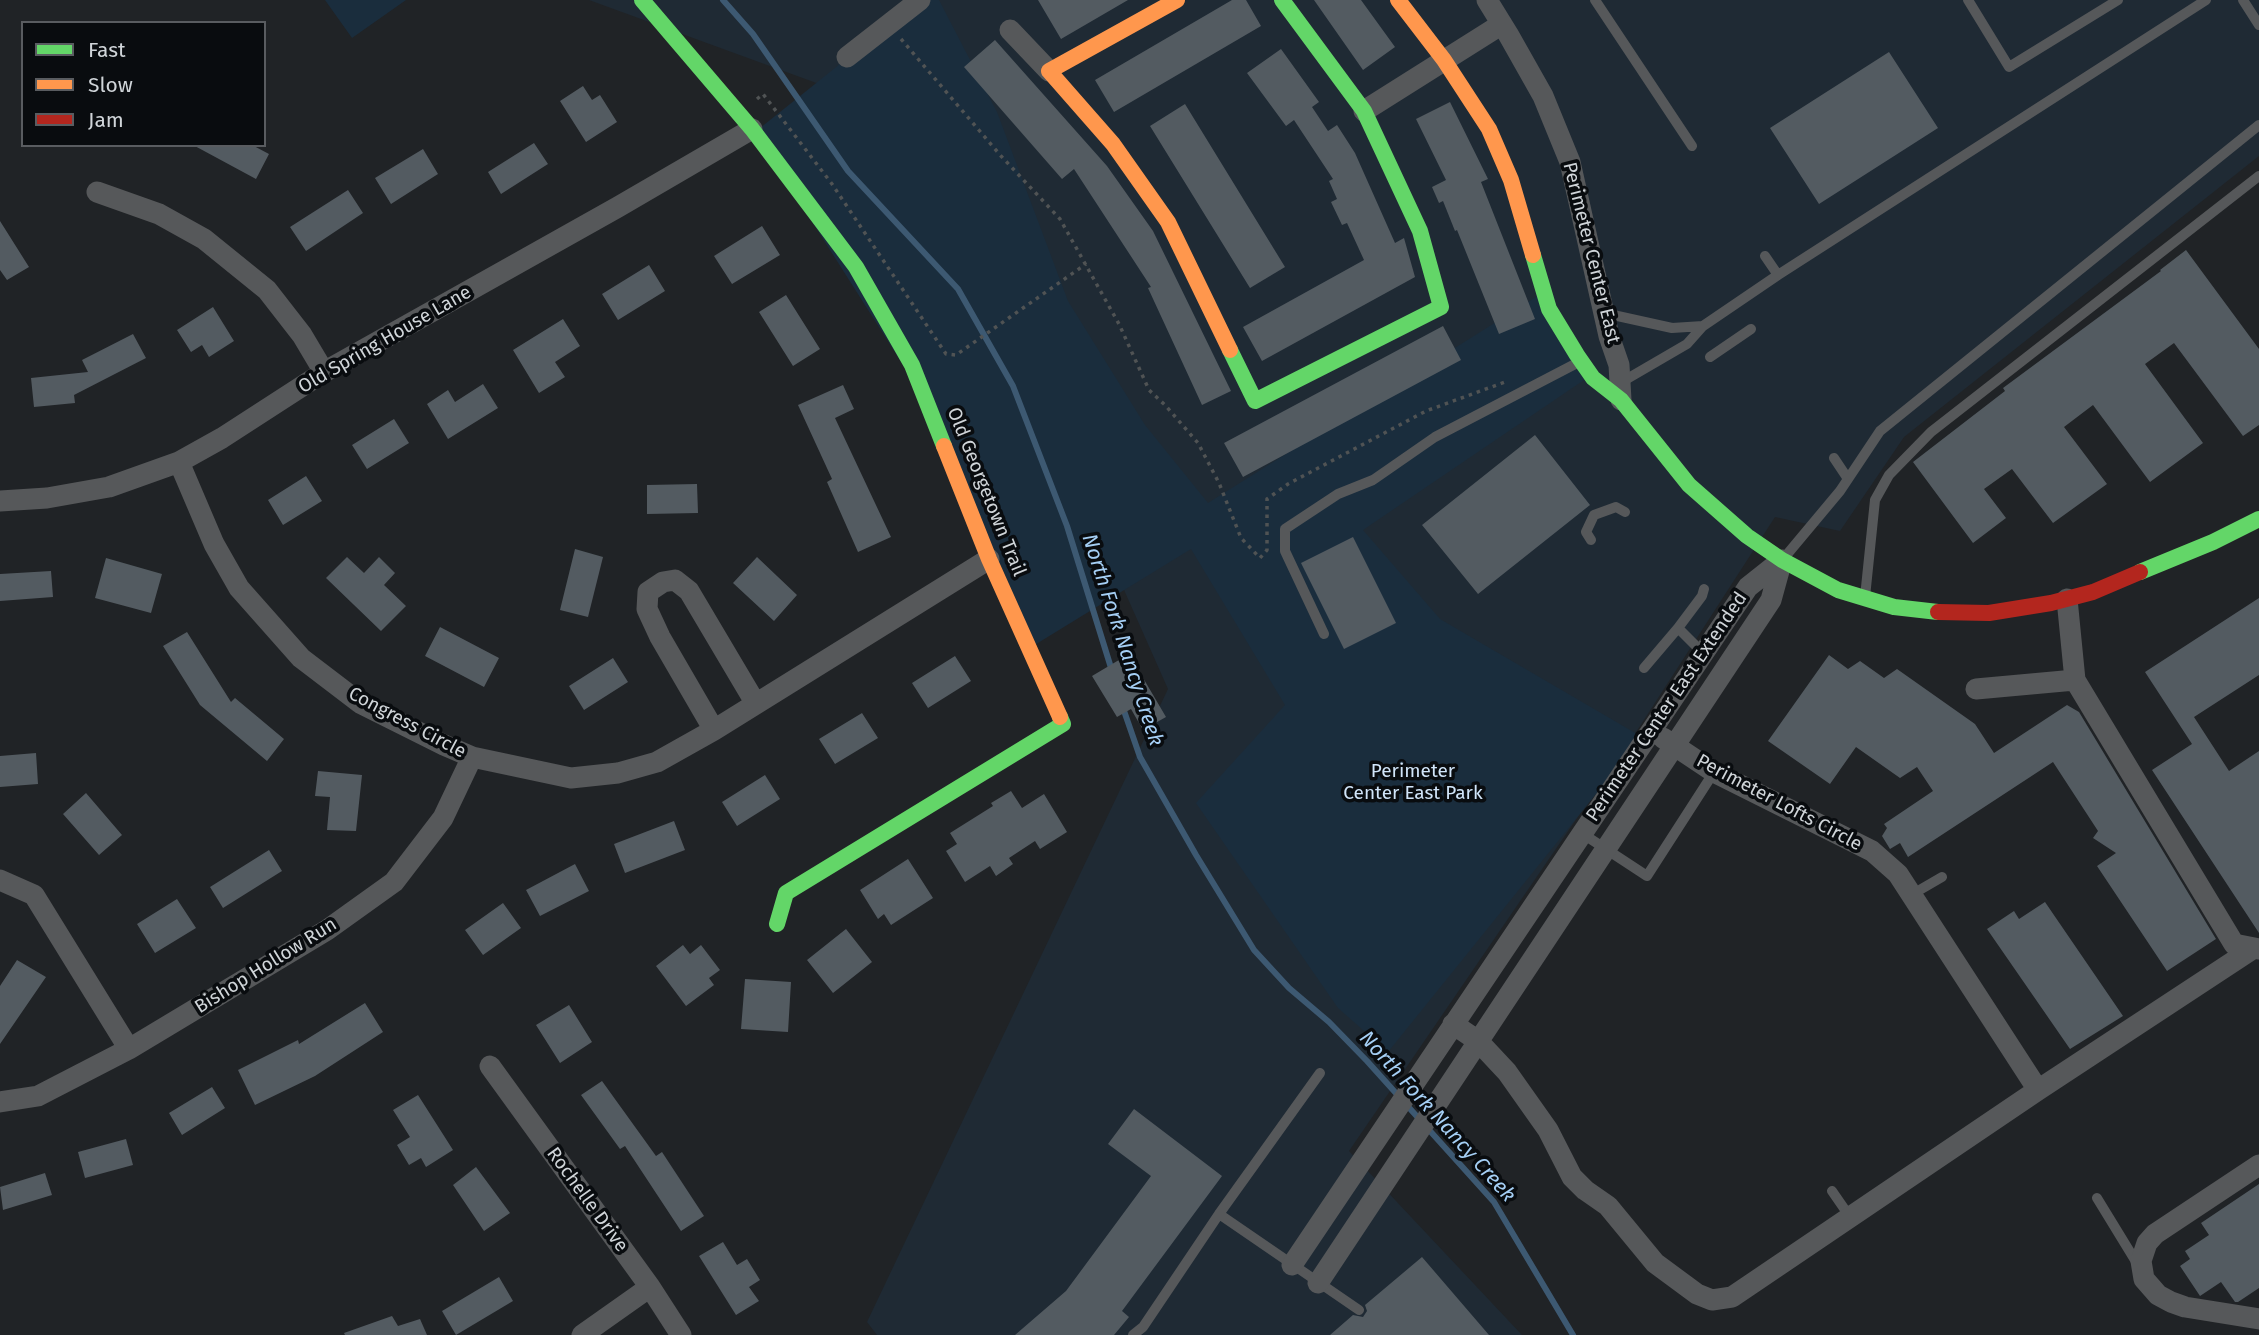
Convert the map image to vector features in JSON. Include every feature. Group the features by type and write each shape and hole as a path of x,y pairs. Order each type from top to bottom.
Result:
{"street":[{"name":"Old Georgetown Trail","path":"642,0 752,129 856,267 912,365 989,559 1063,724 786,893 777,924"},
{"path":"847,57 920,0"},
{"path":"1049,71 1177,0"},
{"path":"1010,30 1113,144 1168,222 1255,401 1441,307 1420,231 1364,111 1282,0"},
{"name":"Perimeter Center East","path":"1398,0 1444,61 1489,129 1511,180 1549,309 1581,361 1593,378 1620,392 1689,485 1746,536 1782,560 1838,590 1894,607 1956,614 1999,612 2067,598 2134,576 2259,519"},
{"name":"Perimeter Center East","path":"1487,0 1543,96 1570,162 1604,313 1619,365 1620,392"},
{"path":"1364,111 1502,24"},
{"name":"Old Spring House Lane","path":"0,501 47,498 108,487 179,462 222,438 324,372 752,129"},
{"path":"97,192 159,214 204,239 257,281 302,335 324,372"},
{"name":"Congress Circle","path":"179,462 214,544 239,588 301,658 360,703 471,757 570,778 618,773 657,762 714,730 989,559"},
{"name":"Perimeter Center East Extended","path":"1292,1265 1748,587 1782,560"},
{"name":"Perimeter Center East Extended","path":"1318,1283 1770,600 1782,560"},
{"path":"714,730 660,637 647,609 648,592 663,582 675,580 689,591 756,704"},
{"path":"2067,598 2075,680 2234,944 2257,949"},
{"path":"1976,689 2075,680"},
{"name":"Perimeter Lofts Circle","path":"1652,730 1714,772 1872,851 1898,874 2038,1090"},
{"name":"Bishop Hollow Run","path":"0,1102 38,1096 129,1049 327,930 394,882 443,818 471,757"},
{"path":"0,880 34,895 129,1049"},
{"path":"1453,1024 1478,1041 1507,1072 1548,1130 1572,1177 1608,1206 1655,1263 1697,1294 1712,1300 1732,1297 2038,1090 2257,949"},
{"name":"Rochelle Drive","path":"490,1066 650,1287 681,1335"},
{"path":"2259,1165 2155,1234 2142,1252 2142,1270 2151,1288 2171,1302 2185,1307 2259,1319"},
{"path":"582,1335 650,1287"}],"lane":[{"path":"1595,0 1692,146"},
{"path":"1968,0 2009,67 2118,0"},
{"path":"1620,392 1687,344 1703,326 1778,275 2206,0"},
{"path":"2243,0 2259,25"},
{"path":"1782,560 1848,479 1880,430 2259,125"},
{"path":"1865,598 1875,500 1889,475 1931,432 2259,176"},
{"path":"1765,256 1778,275"},
{"path":"1604,313 1672,328 1703,326"},
{"path":"1710,357 1751,329"},
{"path":"1324,634 1285,551 1284,529 1338,494 1373,480 1435,437 1581,361"},
{"path":"1834,458 1848,479"},
{"path":"1591,540 1586,532 1594,515 1616,506 1625,512"},
{"path":"1644,668 1678,628 1702,596 1704,589"},
{"path":"1678,628 1703,653"},
{"path":"1583,834 1647,876 1714,772"},
{"path":"1911,895 1942,877"},
{"path":"1133,1335 1143,1326 1320,1073"},
{"path":"1832,1191 1850,1217"},
{"path":"2097,1198 2142,1270"},
{"path":"1219,1214 1359,1310"}],"path":[{"path":"889,24 1001,156 1060,219 1119,324 1149,390 1166,405 1198,443 1219,483 1241,538 1260,558"},
{"path":"763,94 847,204 946,354 956,355 1086,264"}],"shaded area":[{"path":"589,0 2259,0 2259,156 1904,437 1840,531 1775,517 1640,726 1349,1151 1522,1335 877,1335 867,1322 1168,689 915,119"}],"green space":[{"path":"325,0 406,0 352,38"},
{"name":"Perimeter Center East Park","path":"920,0 939,0 997,112 1068,301 1145,425 1208,503 1544,292 1584,380 1363,530 1440,619 1642,737 1388,1052 1338,1008 1196,803 1285,705 1191,549 1033,646 905,368 755,132"}],"building":[{"path":"1038,0 1128,0 1061,39"},
{"path":"1232,0 1246,0 1261,26 1114,112 1095,80"},
{"path":"1314,0 1361,0 1395,47 1363,70"},
{"path":"995,40 1107,166 1153,231 1231,391 1202,405 1148,288 1151,287 1074,169 1062,179 964,67"},
{"path":"1281,49 1319,102 1312,107 1328,131 1337,125 1355,153 1395,243 1404,238 1415,277 1262,361 1243,327 1364,260 1347,223 1342,225 1331,202 1337,199 1329,181 1333,179 1294,120 1286,126 1247,73"},
{"path":"1889,52 1938,128 1819,204 1770,128"},
{"path":"583,86 592,100 600,95 617,122 586,142 560,101"},
{"path":"1450,102 1488,179 1481,182 1535,319 1499,334 1457,230 1455,231 1443,201 1439,203 1432,187 1446,180 1416,119"},
{"path":"1185,104 1285,267 1250,288 1150,126"},
{"path":"534,143 548,164 501,194 488,172"},
{"path":"197,147 256,147 269,154 256,179"},
{"path":"423,149 438,174 391,204 375,178"},
{"path":"348,190 363,213 306,251 290,227"},
{"path":"0,221 29,267 7,280 0,270"},
{"path":"762,226 780,255 732,284 714,256"},
{"path":"2186,250 2259,349 2259,425 2243,436 2174,343 2145,364 2203,443 2150,482 2093,405 2064,427 2107,484 2053,523 2012,469 1984,489 2006,518 1973,543 1913,462 2005,391 2003,388"},
{"path":"649,265 665,291 618,320 602,294"},
{"path":"786,295 820,349 793,366 759,312"},
{"path":"213,307 234,341 209,357 202,345 191,352 177,330"},
{"path":"563,319 580,346 555,362 565,377 539,393 513,350"},
{"path":"1443,326 1461,360 1243,477 1224,443"},
{"path":"133,334 146,358 74,395 75,403 34,407 31,378 88,372 82,360"},
{"path":"483,384 498,408 448,439 427,404 448,390 455,402"},
{"path":"843,385 854,409 835,418 891,537 858,552 827,482 832,479 798,405"},
{"path":"394,419 409,443 367,469 352,445"},
{"path":"1535,435 1590,505 1478,594 1422,525"},
{"path":"306,476 322,501 283,525 268,500"},
{"path":"697,484 698,513 647,514 647,485"},
{"path":"1353,537 1396,623 1344,649 1301,563"},
{"path":"575,549 603,557 588,617 560,610"},
{"path":"347,557 364,573 379,557 395,573 384,585 406,606 381,631 326,578"},
{"path":"757,557 797,595 774,621 733,583"},
{"path":"106,558 162,574 151,613 95,598"},
{"path":"51,571 53,597 0,601 0,574"},
{"path":"2259,598 2259,675 2194,717 2229,771 2259,751 2259,933 2152,770 2192,744 2145,672"},
{"path":"440,627 499,658 484,687 425,656"},
{"path":"187,632 231,702 235,698 284,739 267,761 200,705 163,646"},
{"path":"1129,654 1166,717 1143,730 1131,709 1117,717 1092,676"},
{"path":"1829,655 1848,669 1860,661 1884,678 1897,669 1975,724 1994,753 2067,705 2079,712 2216,939 2167,971 2097,866 2116,853 2093,838 2098,831 2053,762 1908,857 1900,843 1890,849 1882,836 1887,828 1884,824 1933,791 1917,767 1900,778 1856,747 1830,784 1768,741"},
{"path":"955,656 971,681 928,708 912,683"},
{"path":"613,658 628,682 584,710 569,686"},
{"path":"862,713 878,738 835,764 819,739"},
{"path":"36,753 38,784 0,787 0,756"},
{"path":"318,771 362,775 356,831 327,830 330,797 315,796"},
{"path":"765,775 780,799 737,826 722,802"},
{"path":"1011,791 1022,808 1044,794 1067,832 1040,849 1035,841 1009,858 1013,864 996,876 990,866 965,882 946,851 957,844 950,833 993,806 991,803"},
{"path":"86,793 122,835 99,855 63,814"},
{"path":"674,821 685,850 625,873 614,844"},
{"path":"269,850 282,871 223,908 210,887"},
{"path":"908,859 933,898 891,925 884,914 878,919 860,890"},
{"path":"575,864 589,891 540,916 526,890"},
{"path":"177,899 196,928 155,953 137,924"},
{"path":"2045,902 2123,1016 2070,1049 1987,929 2014,911 2019,919"},
{"path":"503,903 521,928 483,955 465,930"},
{"path":"846,929 872,962 833,993 807,960"},
{"path":"683,945 690,954 701,945 720,970 709,978 714,985 686,1006 656,966"},
{"path":"17,960 46,977 0,1044 0,986"},
{"path":"745,979 791,982 788,1032 741,1029"},
{"path":"365,1003 383,1032 315,1076 255,1105 238,1070 298,1040 299,1044"},
{"path":"569,1005 592,1042 560,1063 536,1025"},
{"path":"602,1081 656,1156 662,1152 704,1216 681,1231 625,1146 620,1149 581,1095"},
{"path":"212,1087 225,1108 182,1135 169,1113"},
{"path":"418,1095 453,1150 426,1167 421,1158 409,1165 397,1145 410,1137 393,1110"},
{"path":"1134,1109 1222,1176 1122,1311 1129,1317 1114,1335 1015,1335 1066,1291 1151,1176 1108,1144"},
{"path":"126,1139 133,1165 85,1178 78,1152"},
{"path":"476,1167 510,1213 484,1231 453,1185"},
{"path":"45,1173 52,1195 3,1210 0,1187"},
{"path":"2259,1184 2259,1288 2235,1302 2221,1282 2200,1296 2180,1266 2190,1259 2185,1251 2209,1235 2201,1223"},
{"path":"723,1242 737,1265 747,1259 760,1280 749,1287 759,1301 736,1315 699,1256"},
{"path":"1422,1257 1489,1335 1330,1335 1353,1315 1363,1317 1367,1311 1365,1305"},
{"path":"499,1277 513,1301 456,1335 442,1311"},
{"path":"392,1316 398,1326 420,1319 427,1335 344,1333"}],"waterway":[{"name":"North Fork Nancy Creek","path":"723,0 753,34 848,171 958,289 1013,386 1067,526 1112,671"},
{"name":"North Fork Nancy Creek","path":"1122,705 1140,757 1254,950 1289,988 1329,1022 1367,1061 1494,1202 1573,1335"}],"traffic: fast":[{"path":"642,0 752,129 856,267 912,365 944,446"},
{"path":"1230,350 1255,401 1441,307 1420,231 1364,111 1282,0"},
{"path":"1533,255 1549,309 1577,355 1593,378 1621,400 1689,485 1747,536 1782,560 1838,590 1894,607 1938,612"},
{"path":"2140,572 2213,542 2259,519"},
{"path":"777,924 786,893 1063,724 1060,717"}],"traffic: slow":[{"path":"1177,0 1049,71 1113,144 1168,222 1230,350"},
{"path":"1398,0 1444,60 1489,129 1511,180 1533,255"},
{"path":"944,446 989,559 1060,717"}],"traffic: jam":[{"path":"1938,612 1989,613 2051,603 2093,592 2140,572"}]}
